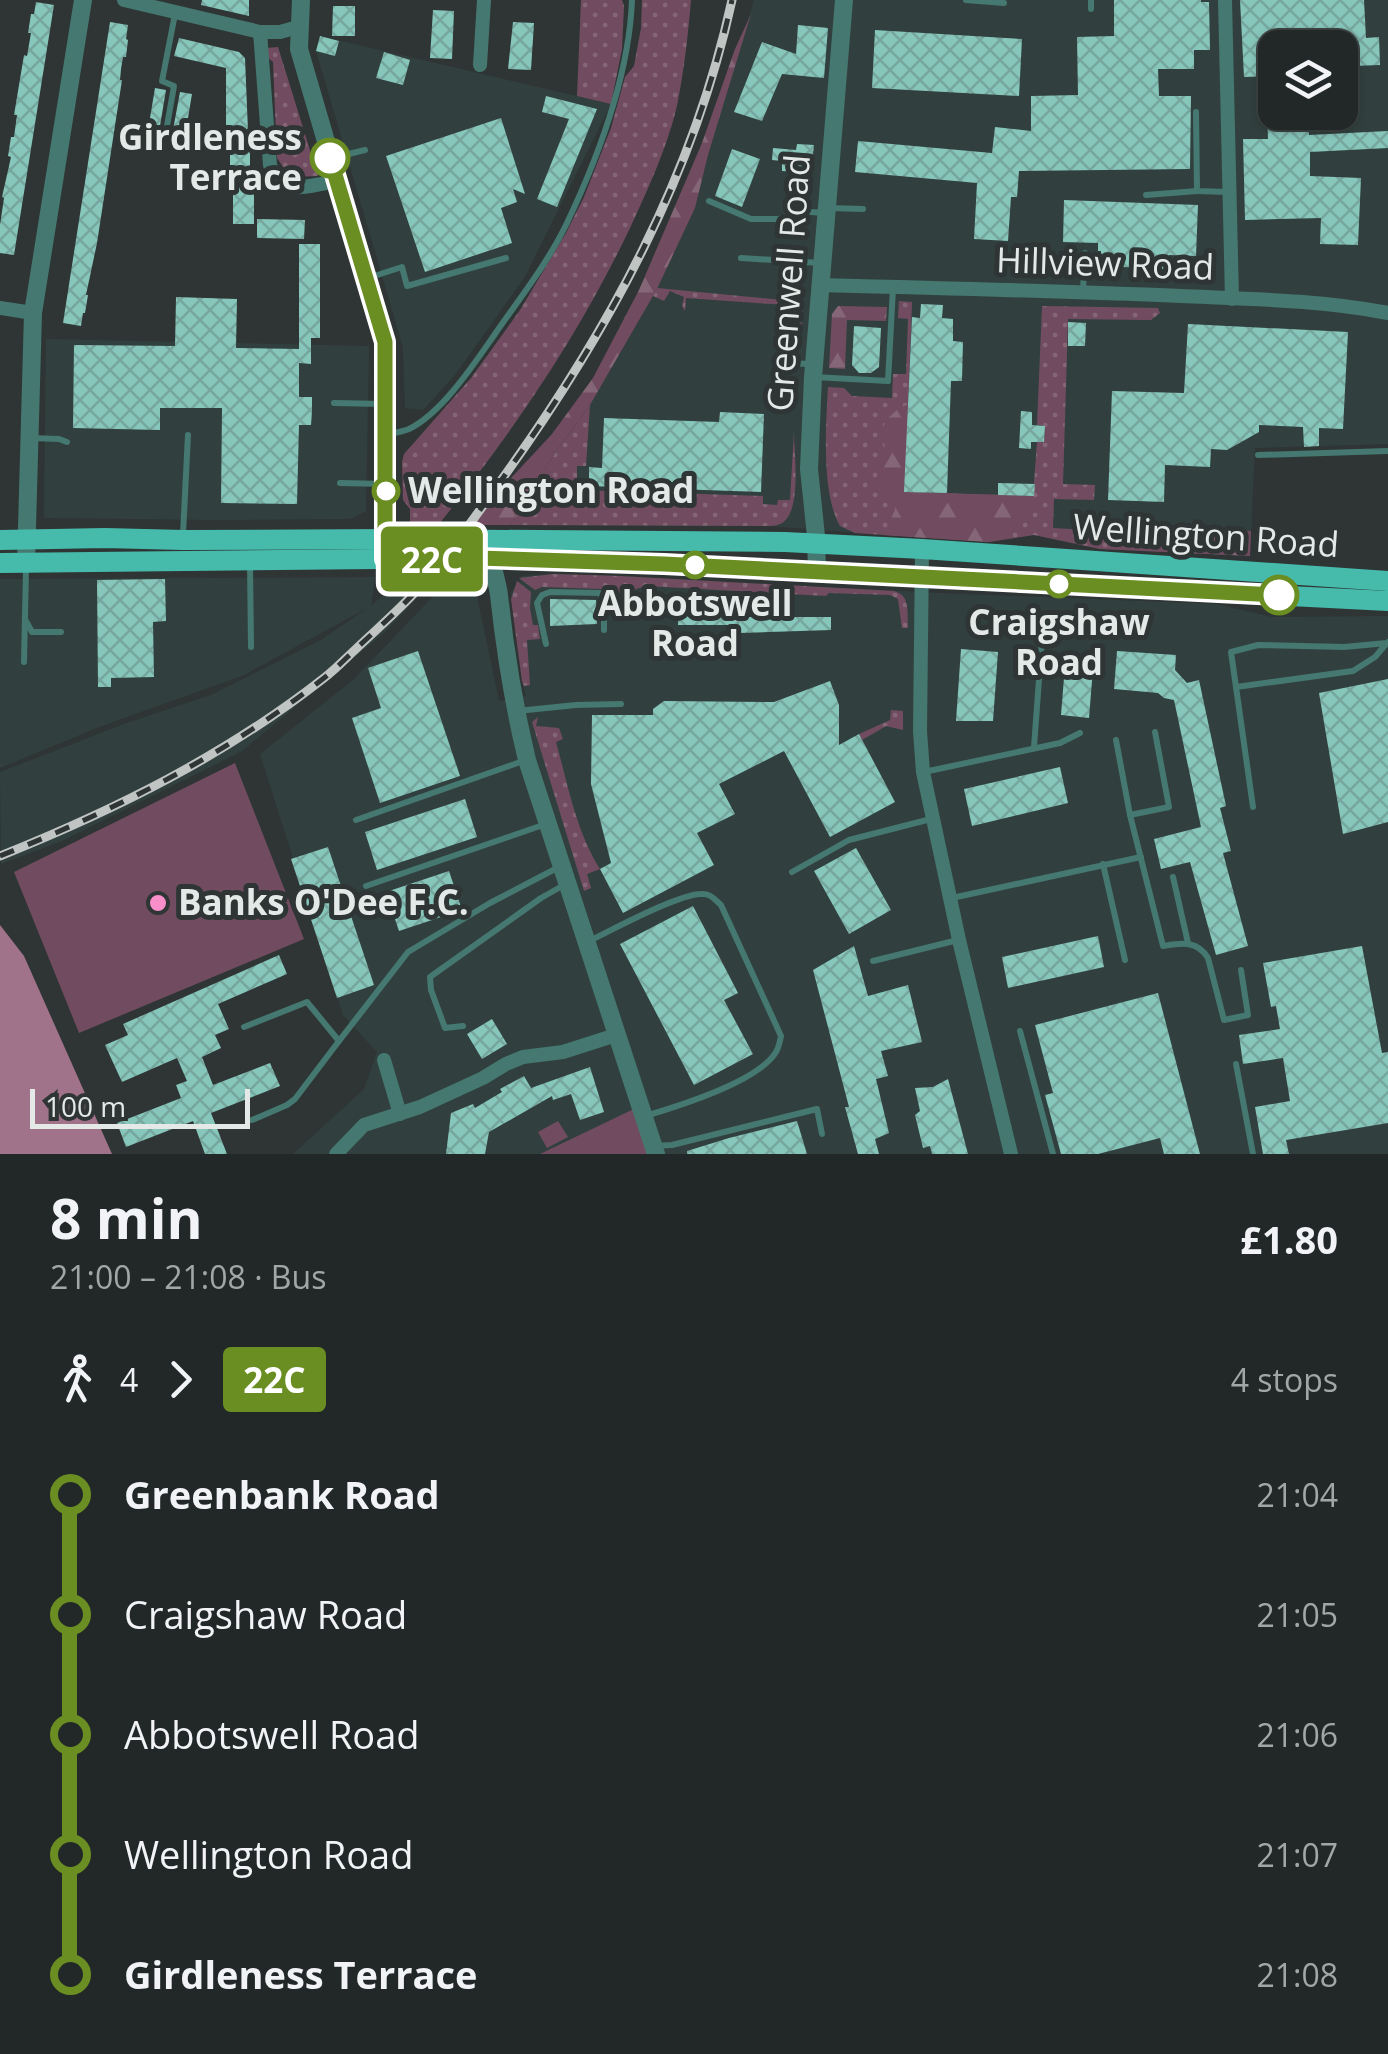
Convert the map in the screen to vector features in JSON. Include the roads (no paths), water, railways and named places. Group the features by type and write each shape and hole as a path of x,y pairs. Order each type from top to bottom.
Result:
{"main road":[{"name":"Wellington Road","path":"0,540 104,538 483,549 664,564 1388,601"},
{"name":"Wellington Road","path":"483,549 785,542 1388,581"},
{"name":"Wellington Road","path":"0,563 250,561 388,546"}],"street":[{"path":"26,562 33,314 84,0"},
{"path":"124,0 260,32 298,27"},
{"path":"300,0 299,48 385,342 388,546"},
{"path":"480,64 484,0"},
{"name":"Greenwell Road","path":"817,571 809,469 813,371 844,0"},
{"path":"1225,0 1232,298"},
{"path":"260,32 274,178 284,186 294,187 338,181"},
{"name":"Hillview Road","path":"819,285 1232,298 1388,313"},
{"path":"0,308 33,314"},
{"path":"922,548 923,772 1011,1154"},
{"path":"483,549 498,589 503,637 527,760 654,1150"},
{"path":"336,1154 364,1125 436,1100 523,1057 563,1052 616,1035"},
{"path":"384,1060 400,1114"}],"lane":[{"path":"385,435 408,430 427,417 466,376 565,227 603,138 631,30 632,0"},
{"path":"966,0 1004,3"},
{"path":"164,143 174,86 162,80 176,12"},
{"path":"1196,112 1197,191"},
{"path":"330,158 365,150"},
{"path":"1146,194 1230,192"},
{"path":"709,201 752,219 779,219 797,211 863,209"},
{"path":"1083,292 1085,253"},
{"path":"367,278 402,267 407,286 506,258"},
{"path":"741,258 822,263"},
{"path":"777,363 888,381 893,287"},
{"path":"334,403 385,404"},
{"path":"183,540 188,435"},
{"path":"28,438 59,438 67,442"},
{"path":"1258,455 1388,451"},
{"path":"340,483 386,484"},
{"path":"250,561 250,647"},
{"path":"24,662 26,562"},
{"path":"546,644 537,606 547,593 602,594 604,630"},
{"path":"25,620 32,632 61,632"},
{"path":"1034,747 1042,639"},
{"path":"1236,688 1353,671 1384,651 1388,643"},
{"path":"1253,807 1231,652 1258,645 1344,647 1388,643"},
{"path":"516,712 620,704"},
{"path":"1130,816 1169,807 1154,732"},
{"path":"923,772 1060,742 1080,734"},
{"path":"1116,740 1130,816 1163,946 1188,943 1203,950 1224,1020 1248,1015 1241,970"},
{"path":"356,820 527,760"},
{"path":"792,872 849,840 932,818"},
{"path":"366,886 549,824"},
{"path":"951,898 1141,857"},
{"path":"1103,864 1124,960"},
{"path":"463,1026 445,1028 430,990 430,977 541,898 565,874"},
{"path":"252,1120 295,1098 408,952 490,903 565,874"},
{"path":"1173,877 1188,943"},
{"path":"586,942 679,900 698,893 709,895 721,905 781,1036 776,1053 748,1077 644,1117"},
{"path":"874,961 960,940"},
{"path":"244,1027 308,1002 339,1041"},
{"path":"1020,1030 1052,1154"},
{"path":"1236,1064 1253,1154"},
{"path":"654,1150 817,1108 822,1134"}],"railway":[{"path":"0,856 127,800 248,732 333,671 430,576 543,420 613,307 671,189 695,128 732,0"}],"place":[{"name":"Girdleness Terrace","path":"330,158"},
{"name":"Wellington Road","path":"386,491"},
{"name":"Abbotswell Road","path":"695,565"},
{"name":"Craigshaw Road","path":"1059,584"},
{"name":"Banks O'Dee F.C.","path":"158,903"}]}
